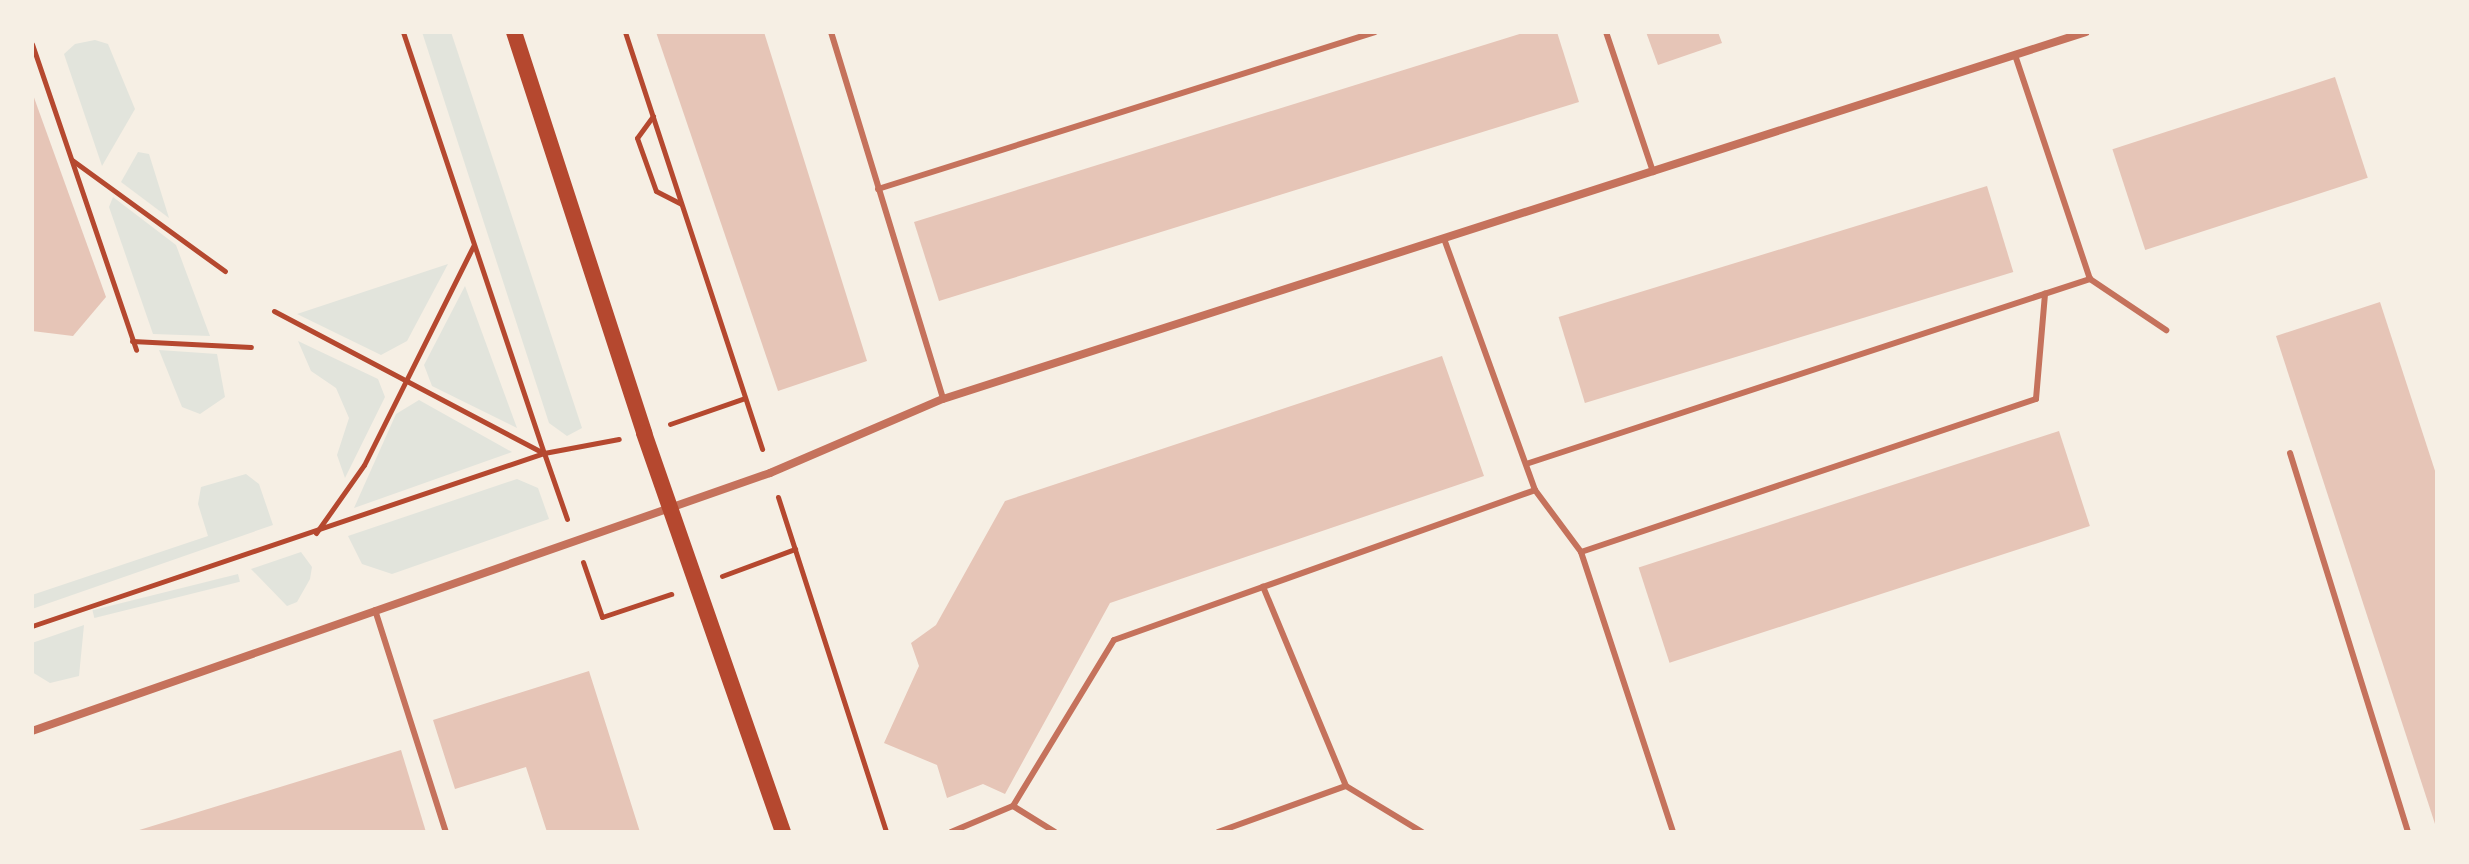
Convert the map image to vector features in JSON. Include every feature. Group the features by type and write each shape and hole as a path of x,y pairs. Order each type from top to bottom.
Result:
{"main road":[{"path":"514,32 668,504 783,832"}],"street":[{"path":"32,731 668,504 770,473 943,399 2086,32"}],"lane":[{"path":"831,32 943,399"},
{"path":"878,189 1375,32"},
{"path":"1606,32 1653,172"},
{"path":"2015,55 2090,279 2166,330"},
{"path":"1444,239 1535,490 1581,552 1673,832"},
{"path":"1526,464 2090,279"},
{"path":"1581,552 2036,399 2045,293"},
{"path":"2290,453 2408,832"},
{"path":"951,832 1013,806 1114,640 1535,490"},
{"path":"1263,587 1346,786 1422,832"},
{"path":"375,610 446,832"},
{"path":"1218,832 1346,786"},
{"path":"1013,806 1055,832"}],"path":[{"path":"403,32 544,453"},
{"path":"625,32 886,832"},
{"path":"32,44 136,350"},
{"path":"653,116 637,138 656,191 682,205"},
{"path":"71,160 225,271"},
{"path":"316,534 364,465 403,377 473,246"},
{"path":"274,311 544,453"},
{"path":"132,341 251,347"},
{"path":"32,626 316,534 544,453"}],"shaded area":[{"path":"422,32 451,32 582,428 567,436 549,423"},
{"path":"95,40 108,44 135,109 102,166 64,54 75,44"},
{"path":"138,152 149,154 169,218 121,182"},
{"path":"113,197 176,245 210,336 153,334 109,207"},
{"path":"448,264 407,341 381,355 297,314"},
{"path":"465,286 517,428 432,386 424,365"},
{"path":"298,341 378,379 385,397 345,478 337,455 349,418 336,388 311,371"},
{"path":"159,350 217,354 225,397 200,414 182,407"},
{"path":"419,400 512,452 354,508 396,414"},
{"path":"246,474 259,484 273,525 32,609 32,595 208,536 198,504 201,487"},
{"path":"517,479 538,488 549,519 392,574 362,564 348,536"},
{"path":"301,552 312,567 310,579 297,602 287,606 251,569"},
{"path":"238,574 240,582 94,618 92,610"},
{"path":"84,625 79,676 50,683 32,672 32,643"}],"building":[{"path":"656,32 764,32 867,361 778,391"},
{"path":"1526,32 1557,32 1579,102 939,301 914,222"},
{"path":"1646,32 1718,32 1722,43 1658,65"},
{"path":"2335,77 2368,178 2145,250 2112,149"},
{"path":"32,92 106,297 73,336 32,331"},
{"path":"1987,186 2013,272 1585,403 1559,317"},
{"path":"2380,302 2437,477 2436,827 2276,336"},
{"path":"1442,356 1484,476 1110,603 1005,794 983,784 947,798 937,765 884,743 919,666 911,643 936,625 1005,501"},
{"path":"2059,431 2090,526 1670,663 1639,568"},
{"path":"589,671 640,832 547,832 526,767 455,789 433,720"},
{"path":"401,750 426,832 136,832 136,831"}]}
